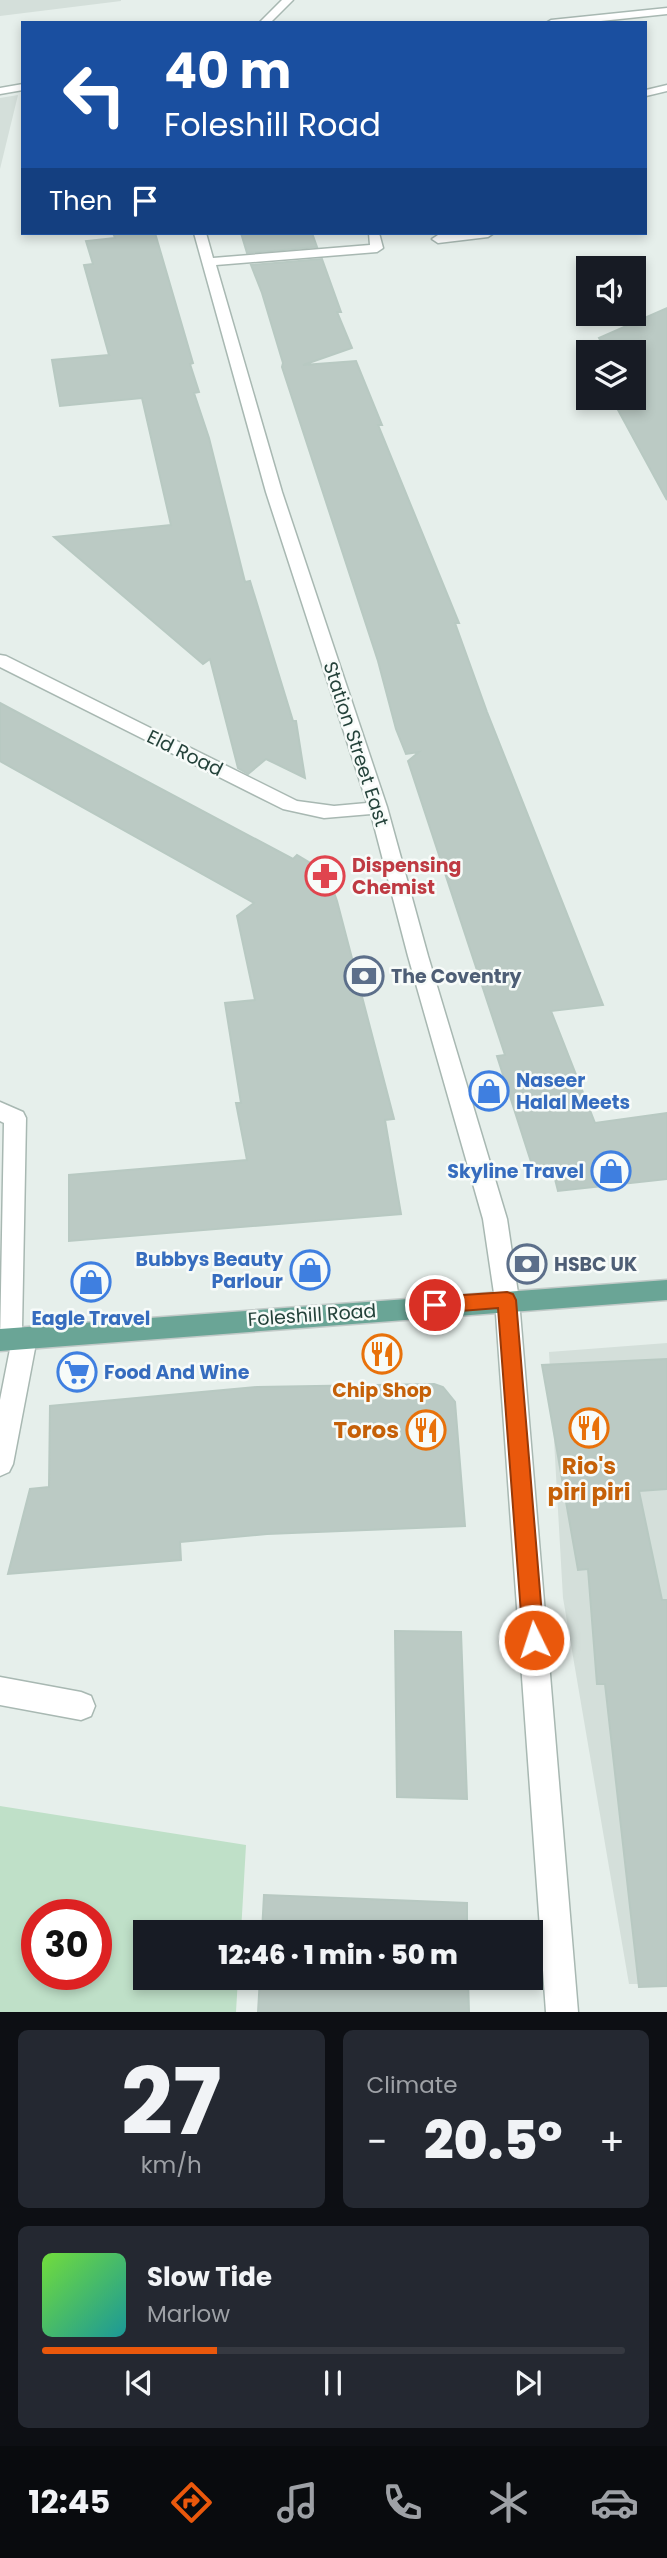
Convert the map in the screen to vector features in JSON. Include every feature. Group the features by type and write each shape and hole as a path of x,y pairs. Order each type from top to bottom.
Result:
{"main road":[{"name":"Foleshill Road","path":"11,1339 667,1290"}],"street":[{"path":"266,21 288,0"},
{"path":"570,21 667,11"},
{"path":"2,93 21,88"},
{"path":"647,93 667,88"},
{"name":"Station Street East","path":"201,235 274,492 378,807 418,956 495,1219 507,1300 562,2012"},
{"path":"209,262 377,247 374,235"},
{"path":"438,239 472,239 483,235"},
{"name":"Eld Road","path":"0,660 290,805 316,813 344,813 378,807"},
{"path":"0,1111 15,1118 11,1339 0,1464"},
{"path":"0,1691 81,1706"}],"shaded area":[{"path":"0,0 121,0 121,1 0,16"},
{"path":"18,95 0,169 0,98"},
{"path":"667,1343 667,1984 629,1984 563,1598 549,1352"}],"green space":[{"path":"0,1806 246,1845 242,1920 133,1920 133,1990 237,1990 236,2012 0,2012"}],"building":[{"path":"114,235 156,235 193,363 190,364 199,392 194,393 209,438 245,582 250,581 293,721 296,721 305,778 266,759 248,774 238,768 210,659 203,664 54,537 171,525 142,398 60,406 52,360 109,355 84,265 93,264 86,241 115,238"},
{"path":"242,235 313,235 317,247 247,253"},
{"path":"322,259 341,312 337,312 352,348 303,365 356,361 382,425 378,425 459,623 455,623 487,712 603,1005 551,1011 595,1123 667,1113 667,1179 558,1191 554,1175 533,1168 497,1056 505,1055 408,761 419,752 406,754 396,729 378,661 251,265"},
{"path":"667,308 667,500 618,410 646,410 646,340 599,338 626,326 646,326 646,317"},
{"path":"0,703 293,859 297,855 327,873 337,901 394,1119 385,1120 401,1214 69,1241 69,1175 247,1160 236,1103 241,1103 225,1003 255,1000 237,916 254,903 0,761"},
{"path":"667,1359 667,1489 639,1491 662,1600 667,1600 667,1986 639,1987 605,1684 597,1684 588,1569 578,1570 542,1365"},
{"path":"434,1384 443,1387 455,1402 465,1526 267,1534 180,1542 181,1560 8,1574 30,1489 49,1487 50,1406 257,1387"},
{"path":"395,1631 461,1632 467,1799 397,1797"},
{"path":"264,1895 467,1903 467,1920 263,1920"},
{"path":"259,1990 468,1990 469,2012 258,2012"}],"place":[{"name":"Dispensing Chemist","path":"325,876"},
{"name":"The Coventry","path":"364,976"},
{"name":"Naseer Halal Meets","path":"489,1091"},
{"name":"Skyline Travel","path":"611,1171"},
{"name":"HSBC UK","path":"527,1264"},
{"name":"Bubbys Beauty Parlour","path":"310,1270"},
{"name":"Eagle Travel","path":"91,1282"},
{"name":"Chip Shop","path":"382,1354"},
{"name":"Food And Wine","path":"77,1372"},
{"name":"Rio's piri piri","path":"589,1428"},
{"name":"Toros","path":"426,1430"}],"route":[{"path":"435,1305 507,1300 534,1640"}]}
